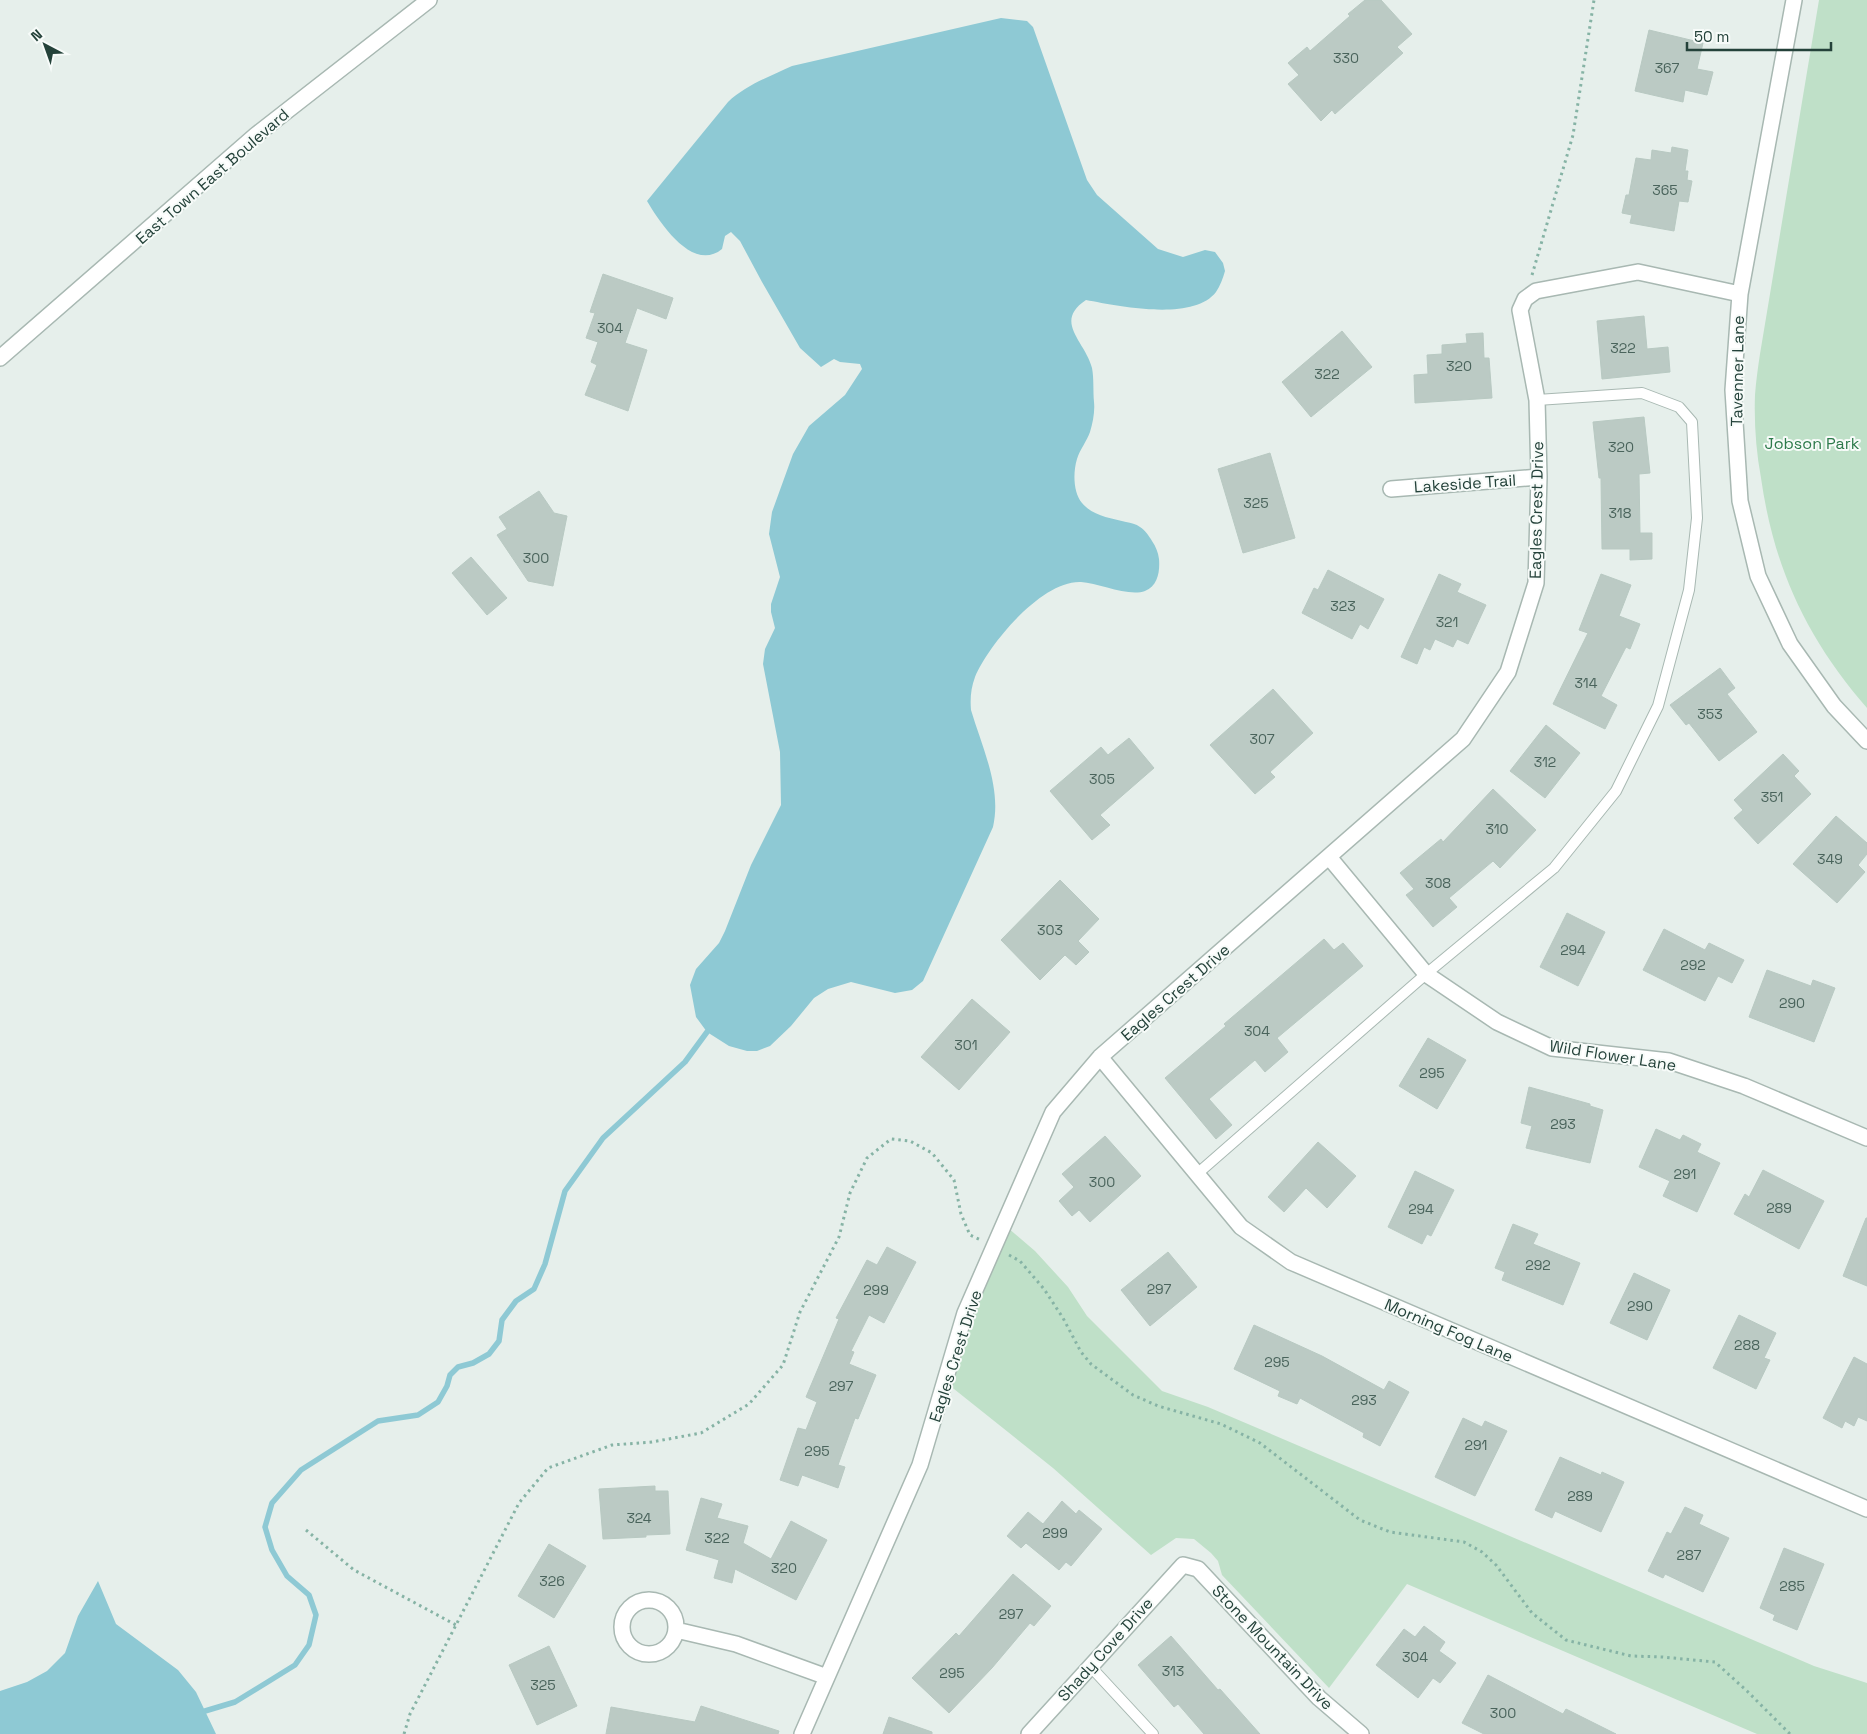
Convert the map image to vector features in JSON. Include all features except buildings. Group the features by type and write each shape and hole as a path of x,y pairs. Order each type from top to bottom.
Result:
{"street":[{"name":"East Town East Boulevard","path":"0,358 256,135 429,0"},
{"name":"Tavenner Lane","path":"1794,0 1740,294 1733,390 1740,501 1758,576 1790,644 1834,706 1867,741"},
{"path":"1525,299 1536,291 1638,272 1740,294"},
{"name":"Eagles Crest Drive","path":"802,1734 920,1465 965,1313 1052,1112 1100,1057 1463,739 1508,672 1536,583 1539,477 1537,400 1520,310 1525,299"},
{"name":"Lakeside Trail","path":"1390,489 1539,477"},
{"name":"Wild Flower Lane","path":"1329,858 1426,974 1497,1022 1552,1048 1669,1061 1744,1086 1867,1138"},
{"name":"Morning Fog Lane","path":"1100,1057 1241,1227 1291,1262 1867,1509"},
{"name":"Shady Cove Drive","path":"1029,1734 1183,1565"},
{"name":"Stone Mountain Drive","path":"1183,1565 1198,1569 1320,1698 1361,1734"},
{"path":"676,1630 736,1644 827,1677"}],"lane":[{"path":"1197,1174 1426,974 1554,868 1616,791 1658,706 1689,590 1696,518 1692,422 1679,407 1642,393 1537,400"},
{"path":"1090,1666 1153,1734"}],"path":[{"path":"1525,299 1573,135 1594,0"},
{"path":"306,1530 354,1570 456,1625"},
{"path":"1582,1644 1631,1656 1715,1662 1748,1691 1790,1734"}],"green space":[{"name":"Jobson Park","path":"1819,0 1867,0 1867,708 1827,656 1796,601 1784,573 1767,511 1759,468 1756,436 1755,395 1759,364"},
{"path":"1008,1228 1035,1251 1068,1287 1087,1316 1162,1391 1208,1407 1814,1666 1867,1683 1867,1734 1757,1734 1407,1584 1329,1688 1222,1575 1218,1561 1194,1539 1176,1538 1151,1555 1053,1468 949,1385 953,1368"}],"water":[{"path":"1001,18 1027,21 1033,27 1087,180 1097,195 1158,249 1183,257 1205,250 1215,252 1223,263 1225,271 1216,292 1205,301 1190,307 1154,310 1086,300 1076,308 1072,316 1074,332 1092,368 1094,405 1094,417 1090,432 1078,455 1076,464 1074,476 1077,493 1082,503 1091,511 1102,516 1135,524 1144,530 1155,545 1159,559 1158,573 1153,586 1145,591 1122,591 1081,582 1066,584 1050,591 1019,616 1004,632 982,663 973,685 971,710 993,783 995,812 993,827 923,981 912,990 895,993 851,982 828,989 814,998 791,1026 770,1046 757,1051 747,1051 729,1046 707,1032 696,1017 690,985 696,969 719,943 751,865 781,805 780,752 763,664 765,649 775,628 771,604 780,577 769,534 772,512 793,454 809,426 845,395 862,369 860,364 840,362 834,359 821,367 800,348 740,241 731,232 725,236 722,249 711,255 700,255 678,242 660,221 647,201 728,102 759,81 792,66"},
{"path":"98,1581 116,1624 178,1670 196,1692 216,1734 0,1734 0,1691 27,1682 47,1671 65,1653 78,1616"}],"waterway":[{"path":"205,1711 235,1702 295,1665 309,1645 316,1615 309,1595 287,1576 272,1550 265,1527 272,1503 301,1470 378,1421 418,1415 438,1402 447,1386 450,1375 458,1367 473,1363 489,1354 499,1341 502,1320 516,1301 534,1289 545,1264 565,1191 603,1138 685,1062 707,1032"}]}
